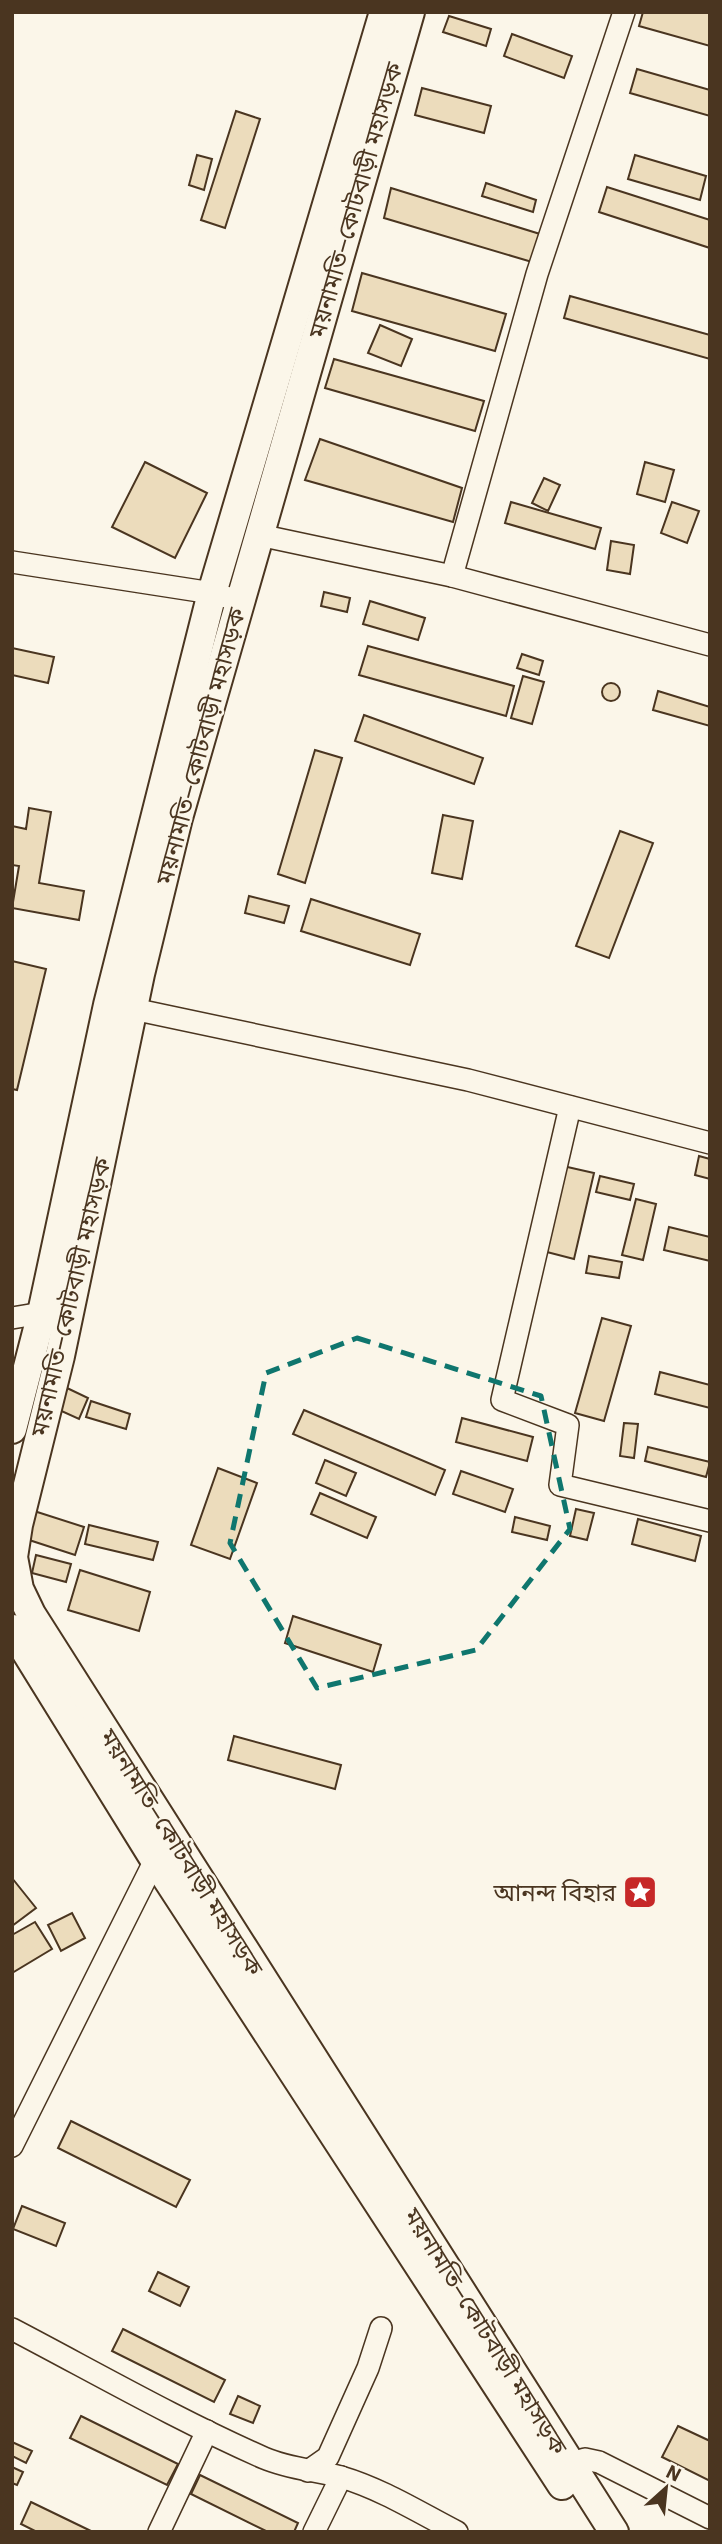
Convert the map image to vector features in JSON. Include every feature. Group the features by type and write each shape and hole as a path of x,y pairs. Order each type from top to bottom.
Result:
{"main road":[{"name":"ময়নামতি–কোটবাড়ী মহাসড়ক","path":"168,1855 15,1590 13,1556 18,1525 60,1356 133,1009 178,818 258,535 386,50 384,12"},
{"name":"ময়নামতি–কোটবাড়ী মহাসড়ক","path":"12,1429 42,1313 108,1005 212,593 386,50 410,12"},
{"name":"ময়নামতি–কোটবাড়ী মহাসড়ক","path":"12,1629 168,1855 561,2466 614,2532"},
{"name":"ময়নামতি–কোটবাড়ী মহাসড়ক","path":"561,2466 592,2532"}],"street":[{"path":"452,576 537,274 624,12"},
{"path":"258,535 452,576 710,645"},
{"path":"12,562 212,593 240,601"},
{"path":"133,1009 468,1080 710,1143"},
{"path":"570,1107 502,1401 568,1425 560,1485 710,1521"},
{"path":"12,1318 42,1313"},
{"path":"12,2146 168,1855"},
{"path":"308,2472 327,2458 368,2368 381,2328"},
{"path":"12,2329 268,2460 308,2472 341,2477 384,2494 457,2532"},
{"path":"159,2532 207,2431"},
{"path":"561,2466 585,2459 599,2462 710,2518"},
{"path":"314,2532 341,2477"}],"highlighted area":[{"path":"357,1338 541,1396 570,1529 476,1650 317,1688 230,1543 266,1373"}],"building":[{"path":"643,12 710,12 710,46 639,26"},
{"path":"449,16 491,29 486,46 443,32"},
{"path":"512,34 572,56 564,78 504,56"},
{"path":"637,69 710,90 710,116 630,93"},
{"path":"422,88 491,106 484,133 415,115"},
{"path":"236,111 260,119 225,228 201,220"},
{"path":"197,155 212,159 204,190 189,185"},
{"path":"635,155 706,176 700,200 628,179"},
{"path":"486,183 536,200 533,212 482,196"},
{"path":"607,187 710,220 710,248 599,212"},
{"path":"391,188 540,234 532,262 384,218"},
{"path":"362,273 506,314 495,351 352,311"},
{"path":"570,296 710,335 710,359 564,318"},
{"path":"380,325 412,339 401,366 368,353"},
{"path":"334,359 484,401 475,431 325,388"},
{"path":"320,439 462,488 453,522 305,480"},
{"path":"145,462 207,493 175,558 112,527"},
{"path":"645,462 674,470 665,502 637,494"},
{"path":"544,478 560,485 548,511 532,503"},
{"path":"511,502 601,528 595,549 505,523"},
{"path":"672,502 699,511 687,543 661,533"},
{"path":"611,541 634,545 630,574 607,570"},
{"path":"324,592 350,598 347,612 321,606"},
{"path":"370,601 425,618 418,640 363,624"},
{"path":"368,646 514,686 506,716 359,675"},
{"path":"12,648 54,657 48,683 12,675"},
{"path":"522,654 543,661 539,675 517,668"},
{"path":"523,676 544,682 532,724 511,718"},
{"path":"611,683 619,688 620,692 615,700 611,701 603,696 602,692 607,684"},
{"path":"658,691 710,707 710,726 653,710"},
{"path":"364,715 483,758 474,784 355,741"},
{"path":"315,750 342,758 305,883 278,874"},
{"path":"29,808 51,812 39,883 84,891 79,920 12,908 19,866 12,865 12,826 26,829"},
{"path":"443,815 473,821 462,879 432,873"},
{"path":"620,831 653,843 609,958 576,946"},
{"path":"249,896 289,906 284,923 245,913"},
{"path":"311,899 420,934 410,965 301,931"},
{"path":"12,961 46,969 17,1090 12,1089"},
{"path":"699,1156 710,1159 710,1179 695,1175"},
{"path":"563,1166 594,1173 574,1259 543,1251"},
{"path":"600,1176 634,1184 630,1200 596,1192"},
{"path":"636,1199 656,1204 643,1260 622,1255"},
{"path":"669,1227 710,1237 710,1261 664,1250"},
{"path":"589,1256 622,1262 619,1278 586,1273"},
{"path":"602,1318 631,1326 604,1421 575,1413"},
{"path":"660,1372 710,1385 710,1408 655,1394"},
{"path":"67,1388 88,1398 79,1419 57,1409"},
{"path":"91,1401 130,1414 126,1429 86,1417"},
{"path":"304,1410 445,1470 435,1495 293,1434"},
{"path":"462,1418 533,1437 527,1461 456,1442"},
{"path":"624,1423 638,1424 634,1458 620,1456"},
{"path":"648,1447 710,1462 706,1477 645,1461"},
{"path":"325,1460 356,1473 346,1496 316,1483"},
{"path":"218,1468 257,1483 230,1559 191,1545"},
{"path":"461,1471 513,1489 505,1512 453,1494"},
{"path":"320,1493 376,1517 367,1538 311,1514"},
{"path":"576,1509 594,1513 587,1540 570,1536"},
{"path":"31,1510 84,1527 75,1555 23,1538"},
{"path":"515,1517 550,1526 547,1540 512,1532"},
{"path":"638,1519 701,1536 695,1561 632,1544"},
{"path":"89,1525 158,1542 153,1560 85,1544"},
{"path":"36,1555 71,1564 66,1582 32,1573"},
{"path":"80,1570 150,1592 139,1631 68,1610"},
{"path":"293,1616 381,1645 373,1672 285,1643"},
{"path":"234,1736 341,1765 335,1789 228,1760"},
{"path":"12,1878 36,1908 12,1926"},
{"path":"72,1913 85,1938 61,1951 48,1925"},
{"path":"35,1922 52,1949 12,1973 12,1935"},
{"path":"71,2121 190,2180 176,2207 58,2148"},
{"path":"22,2206 65,2223 56,2246 13,2229"},
{"path":"158,2272 189,2287 180,2306 149,2291"},
{"path":"123,2329 225,2380 214,2402 112,2351"},
{"path":"238,2396 260,2406 253,2423 230,2414"},
{"path":"81,2416 178,2464 167,2485 70,2438"},
{"path":"678,2426 710,2441 710,2481 662,2457"},
{"path":"12,2442 32,2451 26,2463 12,2456"},
{"path":"12,2467 23,2472 17,2485 12,2483"},
{"path":"200,2475 298,2523 294,2532 268,2532 191,2494"},
{"path":"31,2502 93,2532 37,2532 21,2524"}],"place":[{"name":"আনন্দ বিহার","path":"640,1892"}]}
